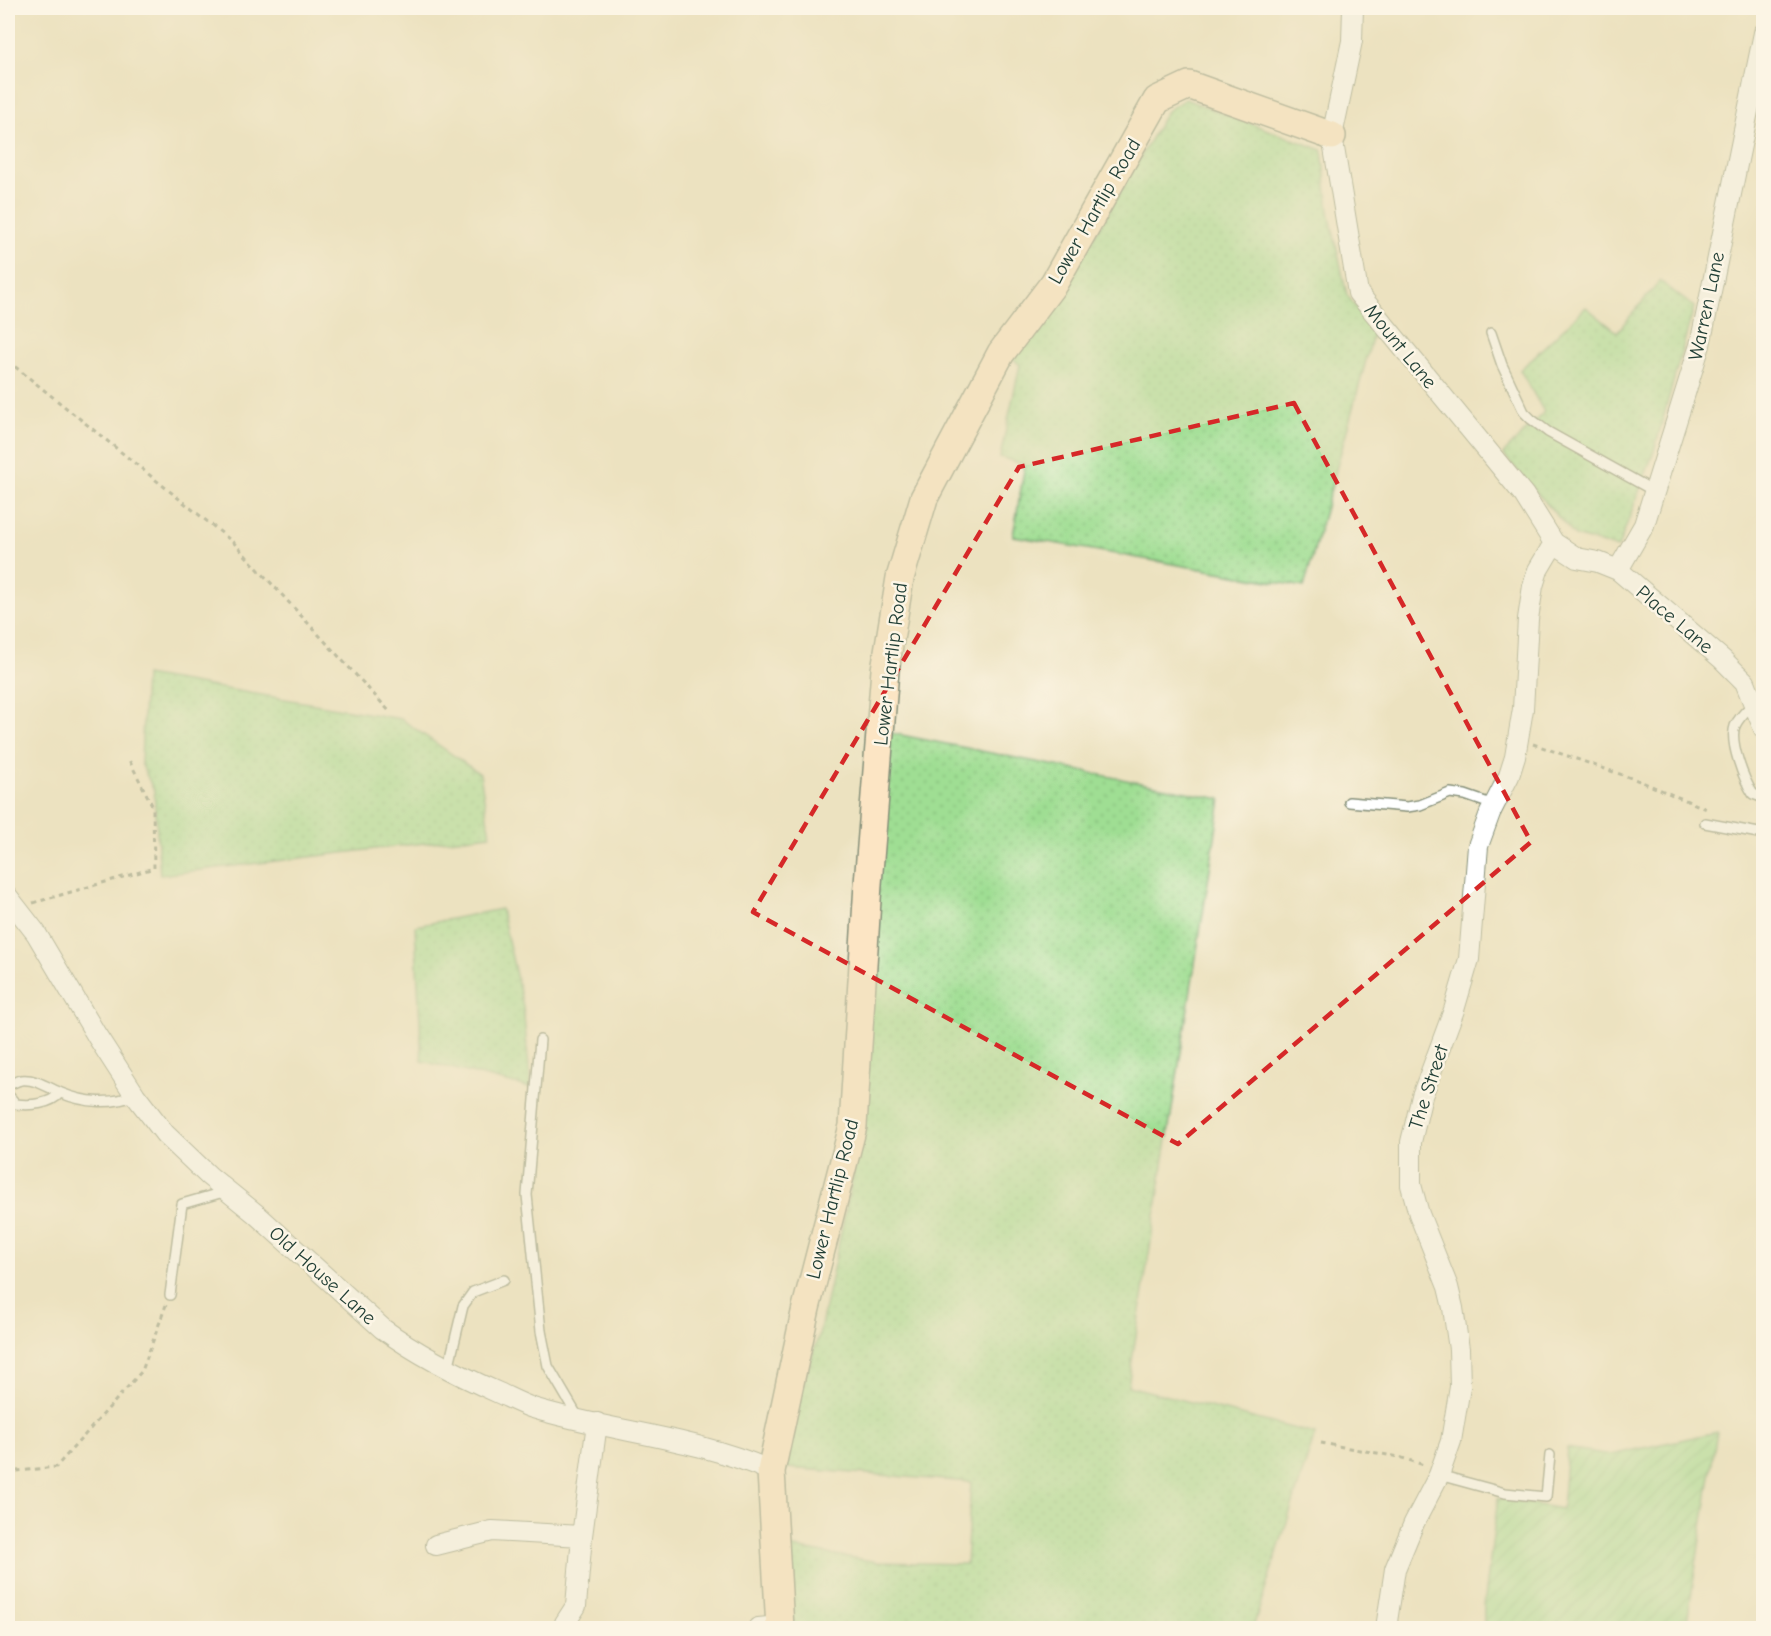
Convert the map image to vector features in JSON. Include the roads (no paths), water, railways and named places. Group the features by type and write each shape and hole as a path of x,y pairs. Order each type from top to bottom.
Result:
{"street":[{"name":"Mount Lane","path":"1353,8 1352,41 1332,136 1358,293 1524,495 1554,543"},
{"name":"Warren Lane","path":"1617,570 1644,525 1700,345 1764,33"},
{"name":"Lower Hartlip Road","path":"773,1628 771,1471 806,1308 853,1126 868,884 885,670 900,578 924,498 1001,353 1054,283 1157,100 1189,85 1332,136"},
{"name":"Place Lane","path":"1554,543 1577,558 1598,562 1617,570 1722,659 1745,682 1764,729"},
{"name":"The Street","path":"1386,1629 1395,1569 1414,1523 1440,1473 1451,1441 1460,1387 1459,1349 1448,1287 1419,1214 1411,1185 1411,1142 1422,1096 1454,1010 1469,959 1478,846 1494,805 1509,776 1519,739 1528,619 1533,586 1538,570 1554,543"},
{"name":"Old House Lane","path":"12,902 48,950 97,1036 135,1095 165,1134 383,1329 448,1369 531,1407 689,1444 749,1461 771,1471"},
{"path":"564,1629 565,1623 576,1606 588,1421"},
{"path":"436,1545 492,1531 582,1536"}],"lane":[{"path":"1491,333 1502,365 1524,412 1531,419 1548,432 1654,491"},
{"path":"1753,704 1735,725 1733,736 1745,780 1753,794 1764,798"},
{"path":"1349,802 1407,807 1420,805 1450,793 1465,795 1494,805"},
{"path":"1705,823 1764,834"},
{"path":"540,1040 527,1195 541,1331 548,1366 588,1421"},
{"path":"60,1093 51,1101 30,1105 16,1104 8,1094 11,1084 23,1080 39,1083 60,1093 107,1102 121,1101 135,1095"},
{"path":"170,1295 182,1204 227,1191"},
{"path":"448,1369 463,1306 473,1292 504,1280"},
{"path":"1440,1473 1505,1493 1546,1497 1550,1455"}]}
